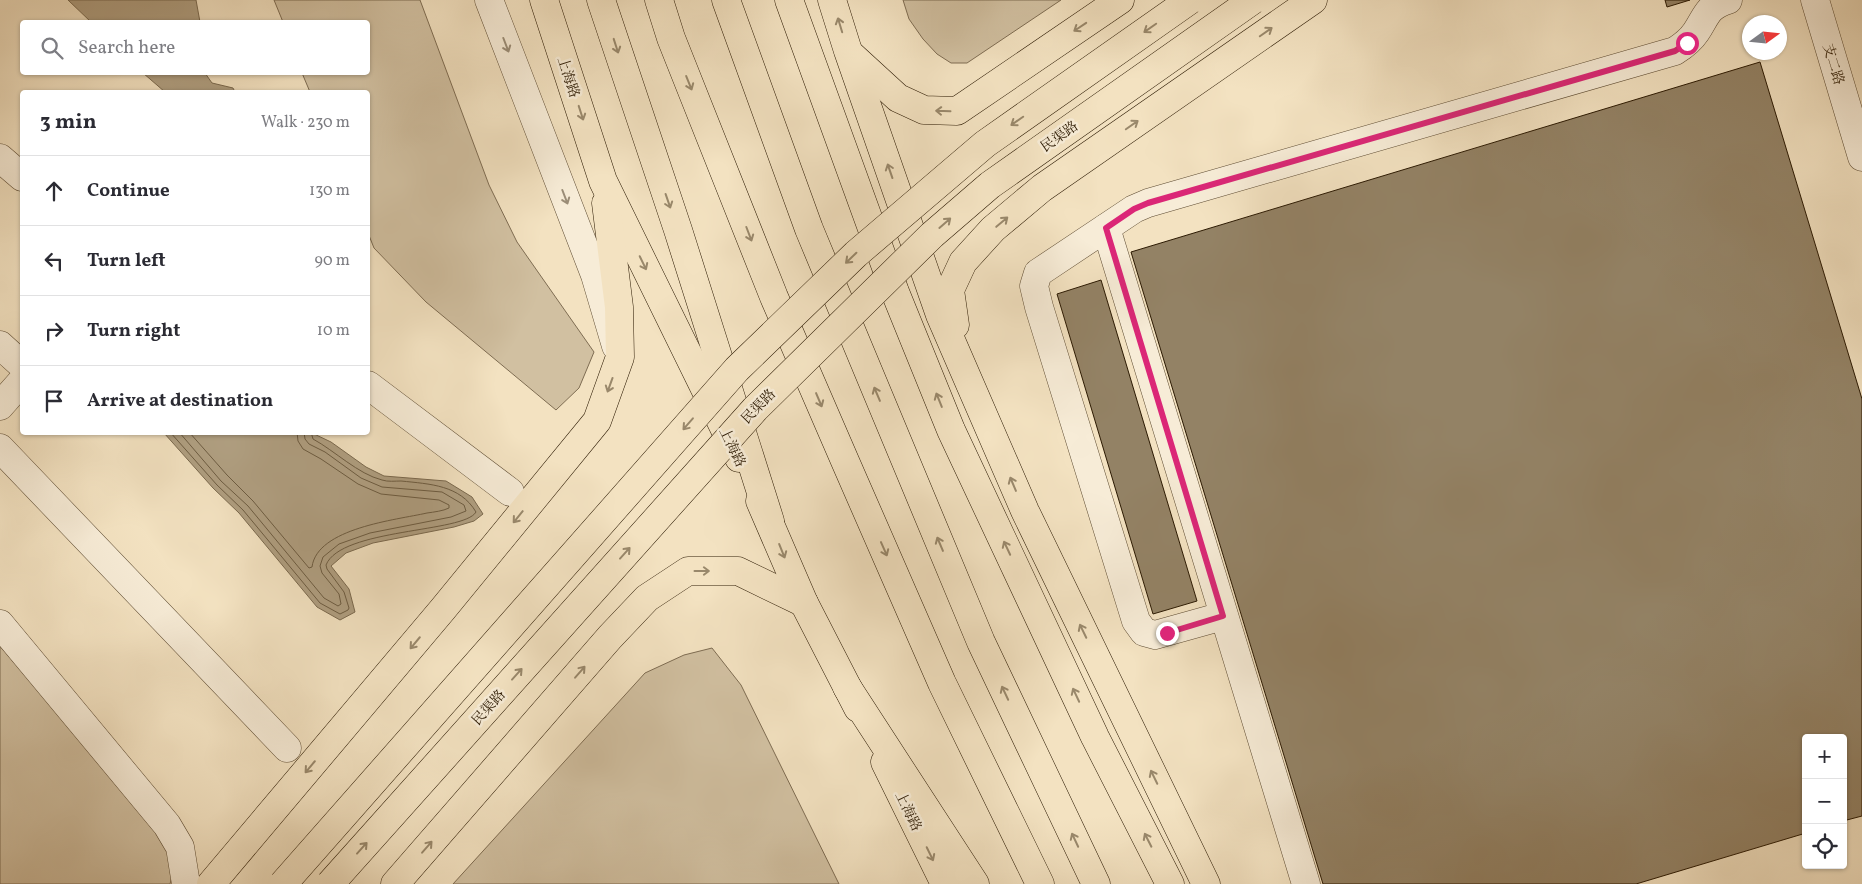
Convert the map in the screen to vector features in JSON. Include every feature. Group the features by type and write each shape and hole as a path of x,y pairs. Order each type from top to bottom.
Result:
{"main road":[{"name":"上海路","path":"544,0 603,182 770,521 804,603 945,884"},
{"path":"602,0 678,230 770,521"},
{"path":"659,0 671,38 778,306 942,684 1040,884"},
{"path":"726,0 809,229 962,598 1096,884"},
{"path":"789,0 895,292 951,430 1096,737 1170,884"},
{"path":"832,0 940,315 1025,511 1206,884"},
{"path":"848,51 898,98 924,110 957,111 1120,0"},
{"path":"282,884 737,369 856,254 985,144 1190,0"},
{"name":"民渠路","path":"330,884 755,409 932,235 990,185 1253,0"},
{"path":"972,389 952,313 950,290 963,262 993,229 1042,188 1313,0"},
{"path":"211,884 437,617 597,421 620,357 619,307 603,182"},
{"path":"396,884 610,637 647,598 688,571 738,571 804,603"},
{"path":"847,687 975,884"}],"street":[{"path":"489,0 595,275 620,357"},
{"path":"1223,616 1155,635 1144,632 1136,621 1042,316 1034,286 1038,273 1134,209 1148,203 1675,51 1687,43 1696,32 1709,9 1728,0"},
{"name":"支二路","path":"1815,0 1862,157"},
{"path":"0,158 20,176"},
{"path":"1106,228 1306,884"},
{"path":"0,345 20,363"},
{"path":"0,406 20,383"},
{"path":"370,387 510,492"},
{"path":"0,448 287,748"},
{"path":"0,624 167,825 180,846 186,884"}],"shaded area":[{"path":"274,0 420,0 489,185 517,242 594,352 579,388 556,410 426,302 374,248 370,238 370,90 309,90 303,75 370,75 370,20 282,20"},
{"path":"903,0 1061,0 967,63 951,63 937,54 923,39 909,19"},
{"path":"0,646 165,840 174,868 170,884 0,884"},
{"path":"712,648 741,685 839,884 453,884 645,673 684,655"}],"water":[{"path":"68,0 196,0 200,20 89,20"},
{"path":"145,75 206,75 212,83 233,88 234,90 163,90"},
{"path":"166,435 316,435 331,442 366,467 384,476 446,481 472,497 483,514 474,521 454,527 373,543 346,553 331,566 349,589 355,612 340,620 317,607 239,513 213,488"}],"building":[{"path":"1665,0 1690,0 1667,7"},
{"path":"1760,62 1862,399 1862,816 1847,820 1847,734 1802,734 1802,834 1636,884 1323,884 1131,252"},
{"path":"1101,280 1197,601 1153,614 1057,294"}],"route":[{"path":"1167,633 1223,616 1106,228 1134,209 1148,203 1675,51 1687,43"}]}
